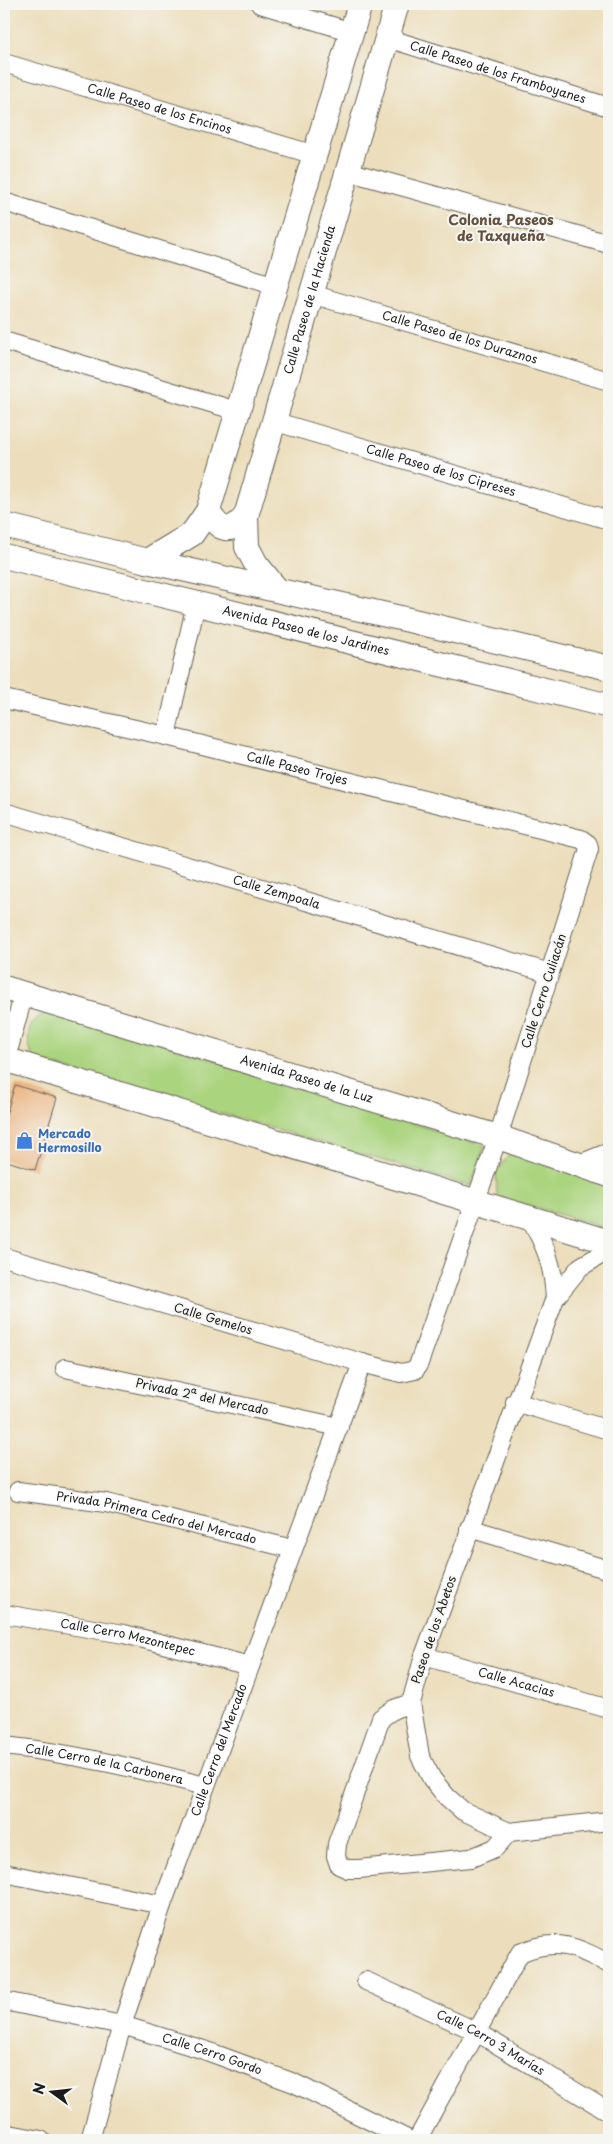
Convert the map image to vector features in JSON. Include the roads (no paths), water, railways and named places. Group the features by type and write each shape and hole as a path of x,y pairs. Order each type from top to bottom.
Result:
{"street":[{"path":"260,4 352,32"},
{"path":"147,561 192,534 208,511 360,4"},
{"name":"Calle Paseo de la Hacienda","path":"277,590 256,564 247,547 246,516 397,4"},
{"name":"Calle Paseo de los Framboyanes","path":"387,38 609,107"},
{"name":"Calle Paseo de los Encinos","path":"4,63 315,155"},
{"path":"348,171 609,244"},
{"path":"4,202 276,286"},
{"path":"286,255 320,266"},
{"name":"Calle Paseo de los Duraznos","path":"311,294 609,381"},
{"path":"4,341 237,411"},
{"name":"Calle Paseo de los Cipreses","path":"273,421 609,520"},
{"path":"208,511 213,520 220,526 231,529 237,528 246,516"},
{"path":"4,525 147,561 409,620 609,668"},
{"path":"12,558 29,532"},
{"name":"Avenida Paseo de los Jardines","path":"12,558 463,668 609,706"},
{"path":"166,736 196,604"},
{"path":"401,653 409,620"},
{"path":"463,668 473,635"},
{"name":"Calle Paseo Trojes","path":"4,699 166,736 571,837 588,844"},
{"name":"Calle Zempoala","path":"4,812 550,973"},
{"name":"Calle Cerro Culiacán","path":"476,1201 498,1138 589,849 588,844"},
{"path":"14,990 4,1062 528,1216 609,1242"},
{"name":"Avenida Paseo de la Luz","path":"14,990 498,1138 609,1175"},
{"path":"577,1165 609,1152"},
{"name":"Calle Gemelos","path":"4,1257 401,1373 415,1370 419,1363 476,1201"},
{"name":"Paseo de los Abetos","path":"528,1216 550,1256 554,1276 555,1298"},
{"name":"Paseo de los Abetos","path":"609,1250 580,1267 555,1298 469,1528 424,1656 411,1702 420,1756 432,1779 447,1798 463,1812 509,1832 609,1821"},
{"name":"Calle Cerro del Mercado","path":"90,2140 122,2025 162,1904 362,1363"},
{"name":"Privada 2ª del Mercado","path":"66,1368 338,1426"},
{"path":"516,1402 609,1430"},
{"name":"Privada Primera Cedro del Mercado","path":"18,1491 106,1504 293,1549"},
{"path":"469,1528 609,1570"},
{"name":"Calle Cerro Mezontepec","path":"4,1614 124,1634 250,1666"},
{"name":"Calle Acacias","path":"424,1656 609,1709"},
{"path":"411,1702 394,1709 381,1718 337,1844 336,1856 339,1865 348,1869 359,1870 472,1858 495,1848 509,1832"},
{"name":"Calle Cerro de la Carbonera","path":"4,1746 38,1750 136,1768 205,1786"},
{"path":"4,1873 162,1904"},
{"path":"417,2140 520,1953 534,1947 556,1944 578,1948 609,1964"},
{"name":"Calle Cerro 3 Marías","path":"366,1981 476,2031 609,2112"},
{"name":"Calle Cerro Gordo","path":"4,2001 122,2025 204,2050 294,2083 409,2140"},
{"path":"4,2133 41,2140"}],"place":[{"name":"Mercado Hermosillo","path":"24,1141"}],"district":[{"name":"Colonia Paseos de Taxqueña","path":"501,228"}]}
